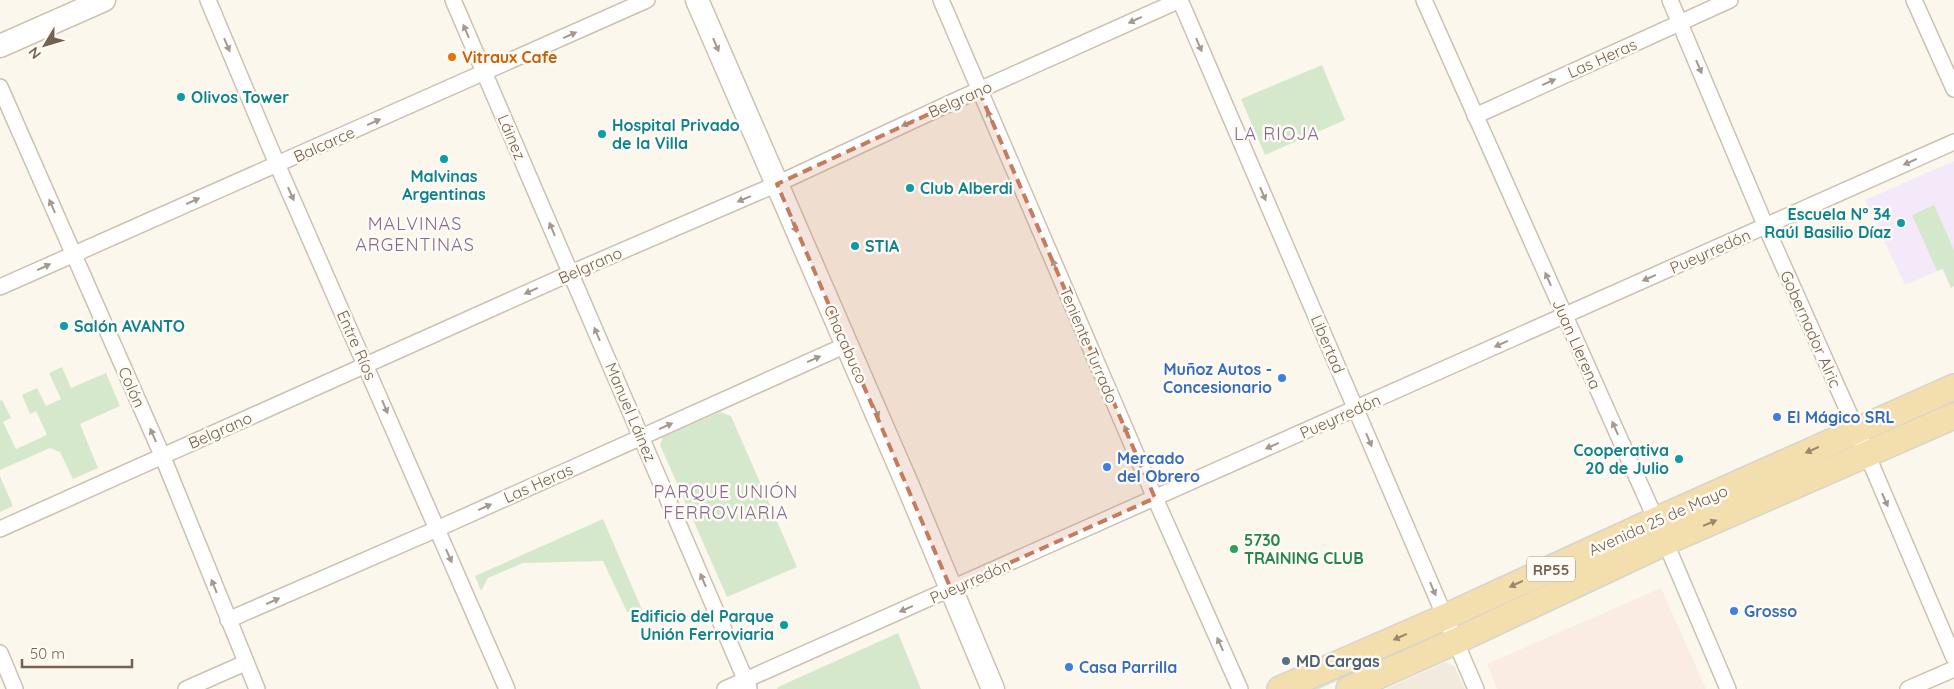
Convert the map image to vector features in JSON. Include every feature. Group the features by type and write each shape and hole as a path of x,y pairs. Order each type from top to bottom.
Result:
{"main road":[{"name":"Avenida 25 de Mayo","path":"1349,689 1454,642 1661,531 1857,432 1954,387"},
{"name":"Avenida 25 de Mayo","path":"1280,689 1445,617 1661,531 1866,455 1954,416"}],"street":[{"path":"0,46 104,0"},
{"name":"Entre Ríos","path":"208,0 277,164 367,365 507,689"},
{"name":"Láinez","path":"453,0 571,273"},
{"name":"Balcarce","path":"0,287 647,0"},
{"name":"Chacabuco","path":"697,0 908,486 993,689"},
{"name":"Teniente Turrado","path":"941,0 1155,498 1240,689"},
{"name":"Belgrano","path":"0,529 571,273 776,184 959,99 1180,0"},
{"name":"Libertad","path":"1180,0 1356,408 1454,642 1476,689"},
{"name":"Juan Llerena","path":"1424,0 1661,531 1728,689"},
{"name":"Gobernador Alric","path":"1670,0 1766,227 1954,658"},
{"name":"Las Heras","path":"1475,116 1730,0"},
{"path":"1914,0 1954,90"},
{"name":"Colón","path":"0,87 162,456 257,689"},
{"name":"Pueyrredón","path":"725,689 748,684 1155,498 1954,142"},
{"name":"Manuel Láinez","path":"571,273 748,684"},
{"name":"Las Heras","path":"228,620 846,345"},
{"path":"0,653 15,689"},
{"path":"186,689 245,663"},
{"path":"1908,689 1954,669"}],"highlighted area":[{"path":"979,91 1155,498 951,589 777,184"}],"shaded area":[{"name":"Escuela N° 34 Raúl Basilio Díaz","path":"1954,161 1954,286 1951,288 1942,269 1905,285 1865,200"},
{"path":"1661,588 1706,689 1497,689 1487,664"},
{"path":"1445,662 1454,666 1465,689 1386,689"}],"green space":[{"path":"1322,65 1345,120 1265,155 1241,99"},
{"path":"1934,205 1954,250 1954,286 1951,288 1943,269 1937,271 1912,215"},
{"path":"62,367 71,388 106,373 120,406 80,424 98,468 73,479 60,452 50,448 0,470 0,401 2,400 11,418 3,422 16,449 47,435 36,411 30,414 22,395 37,388 46,406 61,399 49,373"},
{"path":"720,412 731,416 797,567 727,597 660,445 663,437"},
{"path":"0,476 13,506 0,512"},
{"path":"603,519 643,612 627,612 603,561 523,563 488,578 481,591 475,576"},
{"path":"898,633 921,689 777,689 778,687"},
{"path":"1422,638 1424,642 1319,689 1308,689"}],"place":[{"name":"Vitraux Cafe","path":"452,57"},
{"name":"Olivos Tower","path":"181,97"},
{"name":"Hospital Privado de la Villa","path":"602,134"},
{"name":"Malvinas Argentinas","path":"444,159"},
{"name":"Club Alberdi","path":"910,188"},
{"name":"Escuela N° 34 Raúl Basilio Díaz","path":"1901,223"},
{"name":"STIA","path":"855,246"},
{"name":"Salón AVANTO","path":"64,326"},
{"name":"Muñoz Autos - Concesionario","path":"1282,378"},
{"name":"El Mágico SRL","path":"1777,417"},
{"name":"Cooperativa 20 de Julio","path":"1679,459"},
{"name":"Mercado del Obrero","path":"1107,467"},
{"name":"5730 TRAINING CLUB","path":"1234,549"},
{"name":"Grosso","path":"1734,611"},
{"name":"Edificio del Parque Unión Ferroviaria","path":"784,625"},
{"name":"MD Cargas","path":"1286,661"},
{"name":"Casa Parrilla","path":"1069,667"}],"district":[{"name":"LA RIOJA","path":"1277,133"},
{"name":"MALVINAS ARGENTINAS","path":"415,233"},
{"name":"PARQUE UNIÓN FERROVIARIA","path":"726,501"}]}
